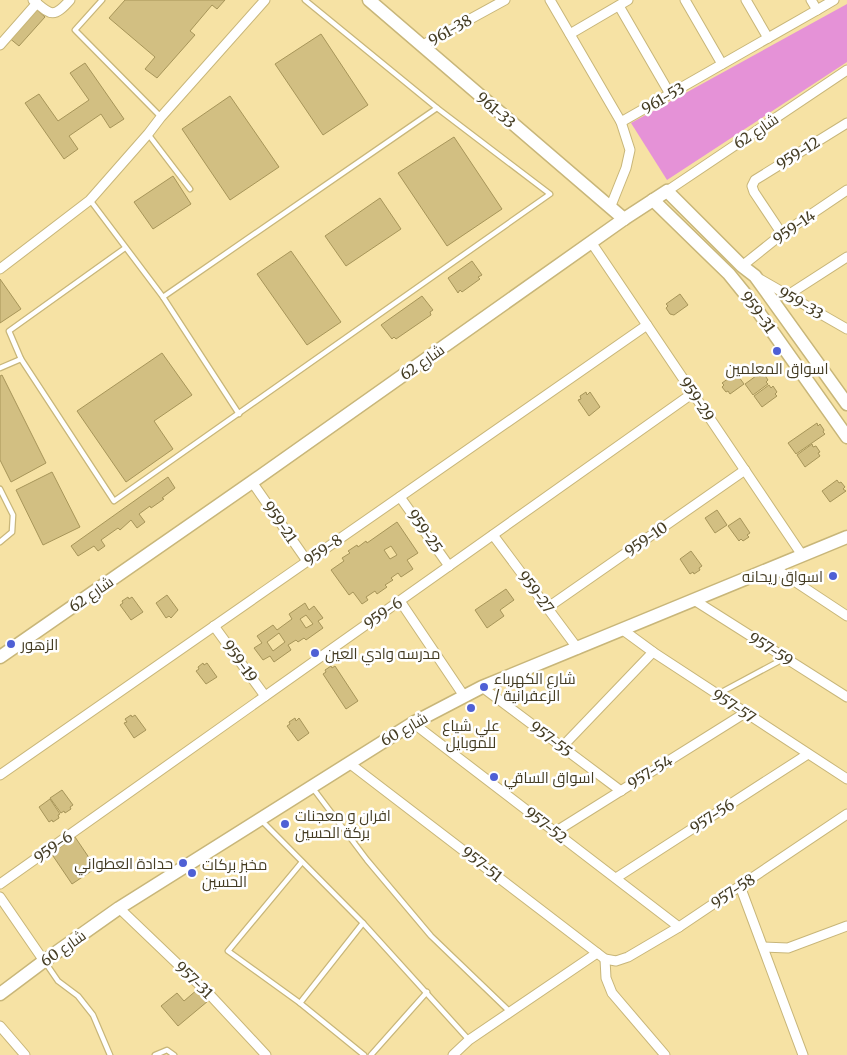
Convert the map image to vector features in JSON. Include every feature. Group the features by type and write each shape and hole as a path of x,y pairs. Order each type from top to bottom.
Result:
{"street":[{"path":"0,45 35,1 49,12 55,14 60,12 70,0"},
{"path":"0,269 90,200 265,0"},
{"name":"961-33","path":"369,0 624,219"},
{"name":"961-38","path":"421,46 505,0"},
{"path":"550,0 621,122 630,150 626,168 610,208"},
{"path":"570,34 628,0"},
{"path":"685,0 722,64"},
{"path":"746,0 768,38"},
{"path":"811,0 817,10"},
{"name":"961-53","path":"621,122 834,0"},
{"path":"619,6 670,94"},
{"name":"شارع 62","path":"0,657 252,482 624,219 847,70"},
{"name":"959-12","path":"782,234 754,192 752,186 755,180 847,123"},
{"name":"959-14","path":"742,266 782,234 847,190"},
{"name":"959-31","path":"667,191 742,266 755,276 847,404"},
{"name":"959-31","path":"653,200 728,274 750,300 847,438"},
{"name":"959-29","path":"591,242 802,555"},
{"path":"788,295 847,257"},
{"name":"959-33","path":"755,276 845,325"},
{"name":"959-8","path":"0,775 647,325"},
{"name":"959-6","path":"0,884 693,393"},
{"name":"959-10","path":"547,608 745,470"},
{"name":"959-21","path":"252,482 307,562"},
{"name":"959-25","path":"400,496 449,566"},
{"name":"959-27","path":"493,535 578,649"},
{"name":"شارع 60","path":"0,994 44,960 119,908 259,818 413,723 482,687 847,537"},
{"path":"774,568 847,616"},
{"name":"957-59","path":"694,600 847,697"},
{"path":"400,601 464,696"},
{"name":"959-19","path":"214,626 265,696"},
{"name":"957-57","path":"623,630 653,652 847,779"},
{"path":"562,747 653,652"},
{"name":"957-55","path":"482,687 620,791"},
{"name":"957-54","path":"555,832 745,713"},
{"name":"957-52","path":"413,723 679,927"},
{"name":"957-56","path":"616,878 808,754"},
{"name":"957-51","path":"349,762 605,959 616,962"},
{"name":"957-58","path":"616,962 679,927 847,814"},
{"path":"740,886 803,1055"},
{"path":"0,897 44,960"},
{"name":"957-31","path":"119,908 211,996 266,1055"},
{"path":"763,947 788,948 847,926"},
{"path":"453,1055 469,1040 509,1011 597,953"},
{"path":"605,959 606,978 612,993 665,1055"},
{"path":"0,1026 25,1055"}],"lane":[{"path":"102,0 75,30 161,117"},
{"path":"125,248 9,331 20,359 114,501 550,194 437,108 305,0"},
{"path":"163,297 437,108"},
{"path":"148,134 190,190"},
{"path":"90,200 163,297 239,414"},
{"path":"0,368 20,359"},
{"path":"0,489 13,515 12,532 0,542"},
{"path":"717,694 785,658"},
{"path":"312,786 368,860 431,936 509,1011"},
{"path":"259,818 363,923 469,1040"},
{"path":"302,862 228,951 300,1003 364,1055"},
{"path":"300,1003 363,923"},
{"path":"44,960 58,981 78,996 93,1015 110,1055"},
{"path":"371,1055 427,992"},
{"path":"155,1055 167,1050 174,1055"}],"shaded area":[{"path":"847,4 847,62 667,180 631,123"}],"building":[{"path":"125,0 225,0 217,9 212,5 190,31 195,35 157,78 145,69 155,57 109,18"},
{"path":"34,7 45,17 19,46 8,37"},
{"path":"321,34 368,105 323,135 275,64"},
{"path":"85,63 124,119 110,128 101,114 69,136 78,149 64,159 25,103 39,94 58,121 89,100 70,73"},
{"path":"230,96 279,167 230,200 182,129"},
{"path":"454,137 502,209 447,246 398,173"},
{"path":"173,176 191,204 153,229 134,202"},
{"path":"380,198 401,229 346,266 325,236"},
{"path":"291,251 341,322 307,345 257,274"},
{"path":"472,261 482,275 478,277 480,279 458,293 448,278"},
{"path":"0,279 21,309 0,323"},
{"path":"680,294 688,305 674,315 670,314 666,304"},
{"path":"422,296 433,310 430,312 431,315 396,339 394,337 392,339 381,325"},
{"path":"162,353 192,395 154,421 173,449 126,482 77,411"},
{"path":"736,373 744,384 730,394 722,387 724,385 722,383"},
{"path":"760,373 762,376 764,374 768,384 753,395 745,384"},
{"path":"2,375 46,463 11,482 0,460 0,376"},
{"path":"769,385 771,388 773,386 777,396 762,407 754,396"},
{"path":"586,392 587,395 590,392 600,407 589,416 578,400"},
{"path":"817,423 818,426 820,424 825,434 796,454 788,443"},
{"path":"812,444 820,452 818,453 820,456 805,467 797,455"},
{"path":"52,472 80,527 43,545 16,490"},
{"path":"168,477 175,488 162,498 164,499 139,514 145,522 137,528 131,520 120,530 118,528 101,540 105,546 98,551 94,546 78,556 71,546"},
{"path":"837,480 839,483 841,482 845,487 843,489 846,491 830,502 822,491"},
{"path":"717,510 727,525 715,533 705,518"},
{"path":"740,518 750,533 747,535 749,537 743,541 741,539 739,541 728,526"},
{"path":"397,522 418,553 407,560 413,569 401,577 398,573 391,578 393,580 385,585 387,587 377,594 375,591 366,597 368,600 362,604 353,592 349,595 331,570 344,561 342,558 350,553 348,551 366,541 367,543","holes":["391,546 397,555 390,559 384,550"]},
{"path":"691,551 702,566 694,574 693,572 690,574 680,559"},
{"path":"506,589 514,600 500,610 504,616 487,628 475,610"},
{"path":"167,595 178,610 171,618 169,616 166,618 156,603"},
{"path":"128,597 129,599 132,597 143,612 131,620 120,605"},
{"path":"305,603 309,610 314,606 323,618 318,621 323,628 306,640 304,638 298,642 296,640 288,645 291,650 274,662 270,656 263,660 254,648 262,643 257,636 273,625 277,630 292,619 289,614","holes":["306,615 313,624 306,628 300,619","279,633 285,642 273,651 267,642"]},
{"path":"203,663 204,665 207,663 217,677 206,684 196,671"},
{"path":"331,666 332,668 335,666 358,701 346,709 323,674"},
{"path":"131,715 132,717 135,715 146,730 134,738 124,723 127,722 125,719"},
{"path":"295,718 296,721 299,718 309,733 298,741 287,726"},
{"path":"62,790 73,805 65,813 64,811 61,813 50,798"},
{"path":"50,799 60,814 58,815 59,818 53,822 52,820 49,822 39,807"},
{"path":"75,837 96,868 72,884 51,853"},
{"path":"198,989 208,1001 178,1026 161,1006 177,993 184,1001"}],"place":[{"name":"اسواق المعلمين","path":"777,351"},
{"name":"اسواق ريحانه","path":"833,576"},
{"name":"الزهور","path":"11,644"},
{"name":"مدرسه وادي العين","path":"315,653"},
{"name":"شارع الكهرباء / الزعفرانية","path":"484,687"},
{"name":"علي شياع للموبايل","path":"471,708"},
{"name":"اسواق الساقي","path":"494,777"},
{"name":"افران و معجنات بركة الحسين","path":"285,824"},
{"name":"حدادة العطواني","path":"183,863"},
{"name":"مخبز بركات الحسين","path":"192,873"}]}
